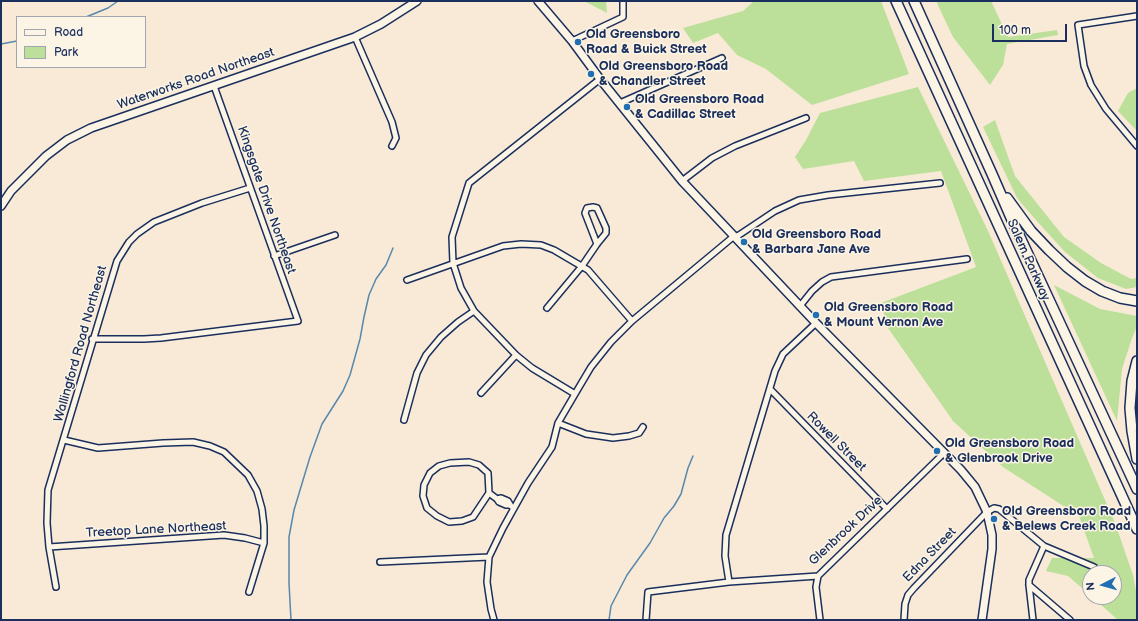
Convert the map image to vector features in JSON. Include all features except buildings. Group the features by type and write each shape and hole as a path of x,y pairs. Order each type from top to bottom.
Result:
{"highway":[{"name":"Salem Parkway","path":"896,1 1137,529"},
{"name":"Salem Parkway","path":"914,1 1012,220 1137,489"},
{"path":"992,174 1031,231 1067,267 1085,281 1102,291 1120,298 1137,301"},
{"path":"1137,361 1132,381 1130,408 1137,459"},
{"path":"1130,514 1137,538"}],"street":[{"name":"Waterworks Road Northeast","path":"1,206 11,191 46,156 67,140 90,128 355,37 381,24 417,1"},
{"path":"538,1 572,41 600,79 682,182 733,237 961,470 974,486 987,512 992,535 992,549 982,620"},
{"path":"572,41 623,17 623,1"},
{"path":"1137,16 1078,25 1084,66 1090,85 1106,109 1137,146"},
{"path":"355,37 392,122 396,138 392,146"},
{"path":"620,103 722,58"},
{"path":"575,394 532,368 516,355 474,311 462,288 453,263 452,237 469,183 600,79"},
{"name":"Kingsgate Drive Northeast","path":"92,339 155,339 298,321 214,86"},
{"path":"682,182 712,158 735,146 806,118"},
{"path":"494,620 490,609 487,582 489,558 512,506 552,447 558,424 591,367 610,342 632,321 733,237 740,235 775,211 799,200 828,195 940,183"},
{"name":"Wallingford Road Northeast","path":"56,587 49,547 47,523 48,490 64,440 92,339 96,333 117,261 129,242 137,234 154,222 170,215 250,188"},
{"path":"547,308 582,266 606,233 606,228 597,208 587,208 585,213 597,244"},
{"path":"274,256 335,235"},
{"path":"407,280 503,246 532,244 548,247 588,270 632,321"},
{"path":"800,306 812,291 822,282 831,277 967,259"},
{"path":"404,420 417,373 426,355 441,337 458,322 474,311"},
{"path":"729,582 725,556 726,535 775,371 784,354 816,322"},
{"path":"481,393 516,355"},
{"name":"Rowell Street","path":"770,389 887,509"},
{"path":"558,424 586,434 613,438 639,433 643,427"},
{"path":"64,440 98,448 163,442 194,442 210,446 224,452 248,475 257,491 262,509 264,543 249,592"},
{"name":"Glenbrook Drive","path":"646,620 648,592 729,582 818,576 944,453"},
{"path":"470,462 479,465 488,473 489,493 473,517 462,521 448,522 427,508 424,496 424,485 430,473 440,466 450,463 470,462"},
{"path":"489,493 499,502 512,506"},
{"path":"987,512 994,508 999,509 1044,546 1089,565"},
{"name":"Edna Street","path":"904,620 905,604 908,595 987,512"},
{"name":"Treetop Lane Northeast","path":"49,547 224,535 264,543"},
{"path":"1033,620 1028,585 1044,546"},
{"path":"380,562 489,558"},
{"path":"818,576 816,587 820,620"},
{"path":"1028,585 1070,620"}],"green space":[{"path":"584,1 606,1 607,13"},
{"path":"754,1 881,1 909,74 812,105 766,69 737,55 718,33 693,43 683,28 743,11"},
{"path":"936,1 991,1 1008,37 1057,30 1058,35 1007,44 1003,65 990,85 953,37"},
{"path":"918,87 989,233 1115,523 1133,575 1137,596 1137,620 1118,620 1101,605 1122,605 1122,565 1082,565 1082,588 1068,576 1046,571 1052,558 1094,558 1079,516 1003,467 953,421 888,328 881,303 976,267 941,171 864,181 854,161 803,169 795,157 820,113"},
{"path":"1137,88 1137,131 1118,111 1128,93"},
{"path":"995,120 1015,176 1064,237 1101,263 1131,279 1137,278 1137,287 1126,289 1098,278 1065,252 1017,198 983,127"},
{"path":"1054,285 1100,309 1137,316 1137,326 1122,369 1117,421"}],"waterway":[{"path":"88,16 108,8 118,1"},
{"path":"1,44 16,41"},
{"path":"291,620 289,537 294,510 322,424 343,391 350,375 360,339 369,295 376,279 386,265 393,248"},
{"path":"609,620 611,606 627,575 650,543 664,518 674,506 681,494 693,456"}],"place":[{"name":"Old Greensboro Road & Buick Street","path":"578,42"},
{"name":"Old Greensboro Road & Chandler Street","path":"591,74"},
{"name":"Old Greensboro Road & Cadillac Street","path":"627,107"},
{"name":"Old Greensboro Road & Barbara Jane Ave","path":"744,242"},
{"name":"Old Greensboro Road & Mount Vernon Ave","path":"816,315"},
{"name":"Old Greensboro Road & Glenbrook Drive","path":"937,451"},
{"name":"Old Greensboro Road & Belews Creek Road","path":"994,519"}]}
